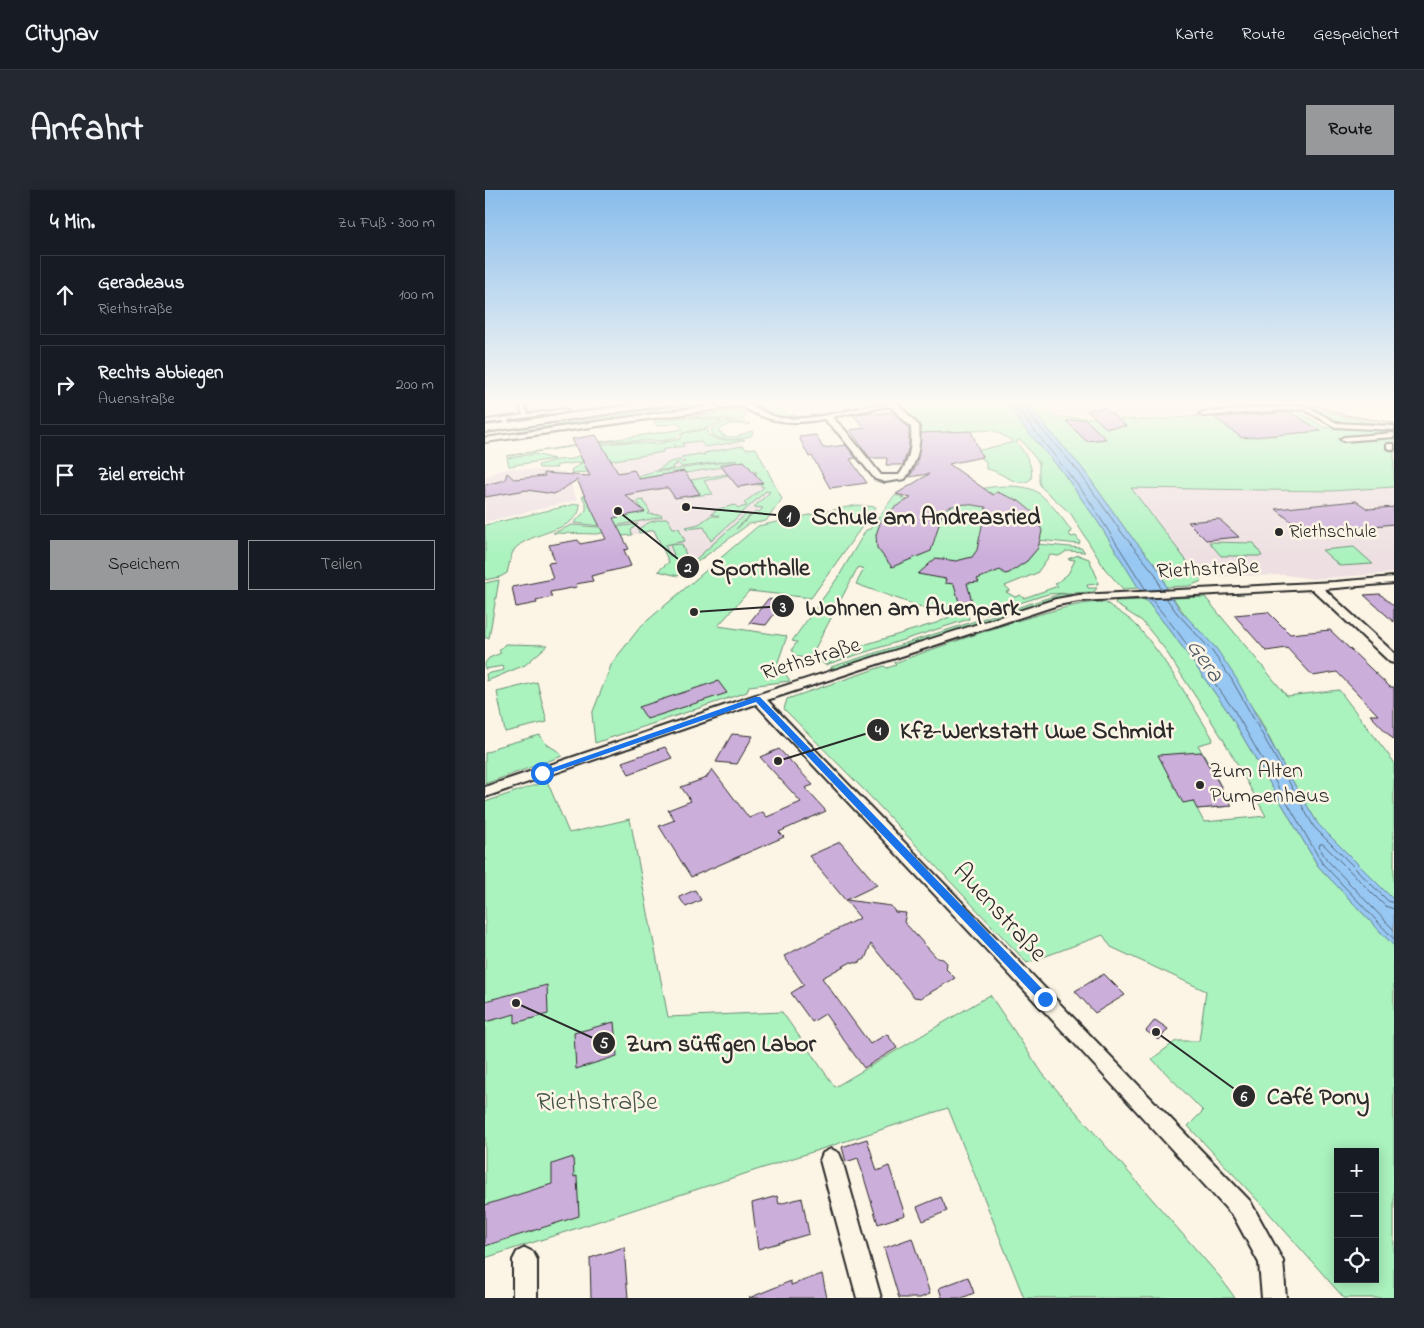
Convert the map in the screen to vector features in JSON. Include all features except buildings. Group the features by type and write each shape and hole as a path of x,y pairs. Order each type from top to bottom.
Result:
{"street":[{"path":"861,454 878,477 885,479 902,477 912,463 913,454"},
{"name":"Riethstraße","path":"485,792 758,698 1056,602 1079,598 1124,595 1315,586 1394,580"},
{"path":"1315,586 1394,659"},
{"name":"Auenstraße","path":"758,698 1242,1209 1271,1261 1274,1298"},
{"path":"831,1160 869,1298"},
{"path":"525,1260 525,1298"}],"shaded area":[{"path":"610,454 759,454 782,499 766,521 749,524 678,576 658,571 669,562 653,532 622,536 617,530 597,534 553,533 579,520 599,493 584,496 583,492 597,490 589,474 585,472 588,472 582,458"},
{"path":"512,468 566,472 577,500 485,522 485,478 497,471"},
{"name":"Riethschule","path":"1394,487 1394,573 1312,579 1286,575 1198,577 1131,488 1331,491"}],"green space":[{"path":"535,454 554,459 509,466 507,458"},
{"path":"581,454 653,454 585,465 588,472 572,473 571,470 583,462 559,465 556,466 557,468 539,468 538,465 556,460 572,459"},
{"path":"759,454 782,499 766,521 749,524 678,576 658,571 669,562 654,530 639,533 638,529 650,522 667,518 673,528 679,528 685,541 665,545 670,556 674,555 670,545 682,544 687,558 677,568 685,569 746,514 751,515 736,529 756,512 759,512 763,508 754,507 770,492 766,491 711,541 704,527 687,529 686,527 699,524 710,516 719,516 711,514 718,509 735,505 738,508 747,506 744,503 764,487 756,484 762,483 754,473 757,473 756,471 721,465 722,467 686,473 684,471 640,479 638,476 655,471 665,471 737,460 681,467 676,463 677,465 672,466 673,469 657,470 670,462 680,460 682,463 685,462 681,457"},
{"path":"980,454 1024,454 1031,468 1031,479 1026,482 1015,481 986,469 986,461 979,457 984,456"},
{"path":"1032,454 1047,454 1061,470 1098,522 1139,588 1123,589 1105,569 1071,514 1041,487 1039,482 1039,463"},
{"path":"1070,454 1394,454 1394,487 1331,491 1131,488 1202,581 1189,586 1166,587 1161,572 1126,530 1083,469"},
{"path":"727,474 704,481 713,494 690,496 700,494 691,480"},
{"path":"991,487 1021,487 1031,489 1042,496 1054,508 1072,532 1069,533 1071,537 1076,536 1080,542 1079,544 1038,540 1037,544 1081,548 1085,552 1067,551 1059,556 1050,555 1037,573 1005,586 1010,590 1006,592 1015,597 1020,595 1024,598 1058,586 1055,584 1068,574 1075,560 1068,559 1078,555 1089,559 1097,577 1098,584 1087,585 1088,588 1097,588 1094,592 1048,594 976,617 965,579 962,596 958,597 959,602 964,602 969,619 825,665 820,661 821,657 832,651 857,647 939,622 949,617 856,584 864,569 858,567 810,658 799,657 793,652 792,649 797,642 792,641 839,576 866,530 870,529 894,496 904,496 901,498 914,502"},
{"path":"599,493 609,527 574,523 586,510 586,504 582,496"},
{"path":"643,500 650,512 648,514 661,515 662,517 614,526 610,518 643,512 637,501"},
{"path":"580,504 578,513 572,520 563,526 521,544 513,552 507,573 500,577 485,580 485,525"},
{"path":"857,505 876,507 811,598 749,591 718,626 787,636 778,662 790,681 749,686 747,692 595,743 592,714 612,663 641,626 758,526"},
{"path":"638,524 631,530 632,535 622,536 617,530 597,534 553,533 572,525 610,528"},
{"path":"1209,542 1254,543 1262,556 1221,556"},
{"path":"1354,547 1373,564 1340,566 1322,550"},
{"path":"499,580 489,638 485,638 485,583"},
{"path":"1060,594 1080,595 1054,599 857,663 831,669 831,667"},
{"path":"1205,597 1287,696 1339,690 1394,762 1394,900 1318,824 1283,765 1258,716 1173,598"},
{"path":"1146,600 1173,634 1229,713 1318,866 1394,946 1394,1298 1344,1298 1262,1205 1188,1126 1203,1111 1152,1059 1176,1041 1199,1041 1206,991 1111,947 1103,935 1027,963 865,791 784,709 787,699 884,666 887,668 896,665 894,663 1005,625 1071,606 1095,602 1108,604 1135,624 1149,640 1177,680 1212,737 1213,741 1198,745 1232,806 1197,809 1204,822 1266,816 1223,739 1164,648 1142,621 1115,604 1116,601"},
{"path":"505,644 548,645 525,665 487,681 486,674 504,670 503,666 485,669 485,663 489,658 501,653 499,651"},
{"path":"537,682 547,722 505,732 497,692"},
{"path":"540,735 545,743 558,751 562,756 485,784 485,753 496,747"},
{"name":"Riethstraße","path":"547,781 569,833 630,819 668,1017 782,1012 835,1087 990,995 1043,1074 1220,1277 1235,1298 1024,1298 948,1108 485,1258 485,802"}],"water":[{"name":"Gera","path":"1047,454 1070,454 1083,469 1126,530 1161,572 1166,587 1180,610 1216,648 1236,678 1283,765 1318,824 1394,900 1394,946 1318,866 1229,713 1173,634 1146,600 1098,522 1061,470"}],"place":[{"name":"Schule am Andreasried","path":"686,507"},
{"name":"Sporthalle","path":"618,511"},
{"name":"Riethschule","path":"1279,532"},
{"name":"Wohnen am Auenpark","path":"694,612"},
{"name":"Kfz-Werkstatt Uwe Schmidt","path":"778,761"},
{"name":"Zum Alten Pumpenhaus","path":"1200,785"},
{"name":"Zum süffigen Labor","path":"516,1003"},
{"name":"Café Pony","path":"1156,1032"}],"route":[{"path":"542,773 758,698 1045,999"}]}
